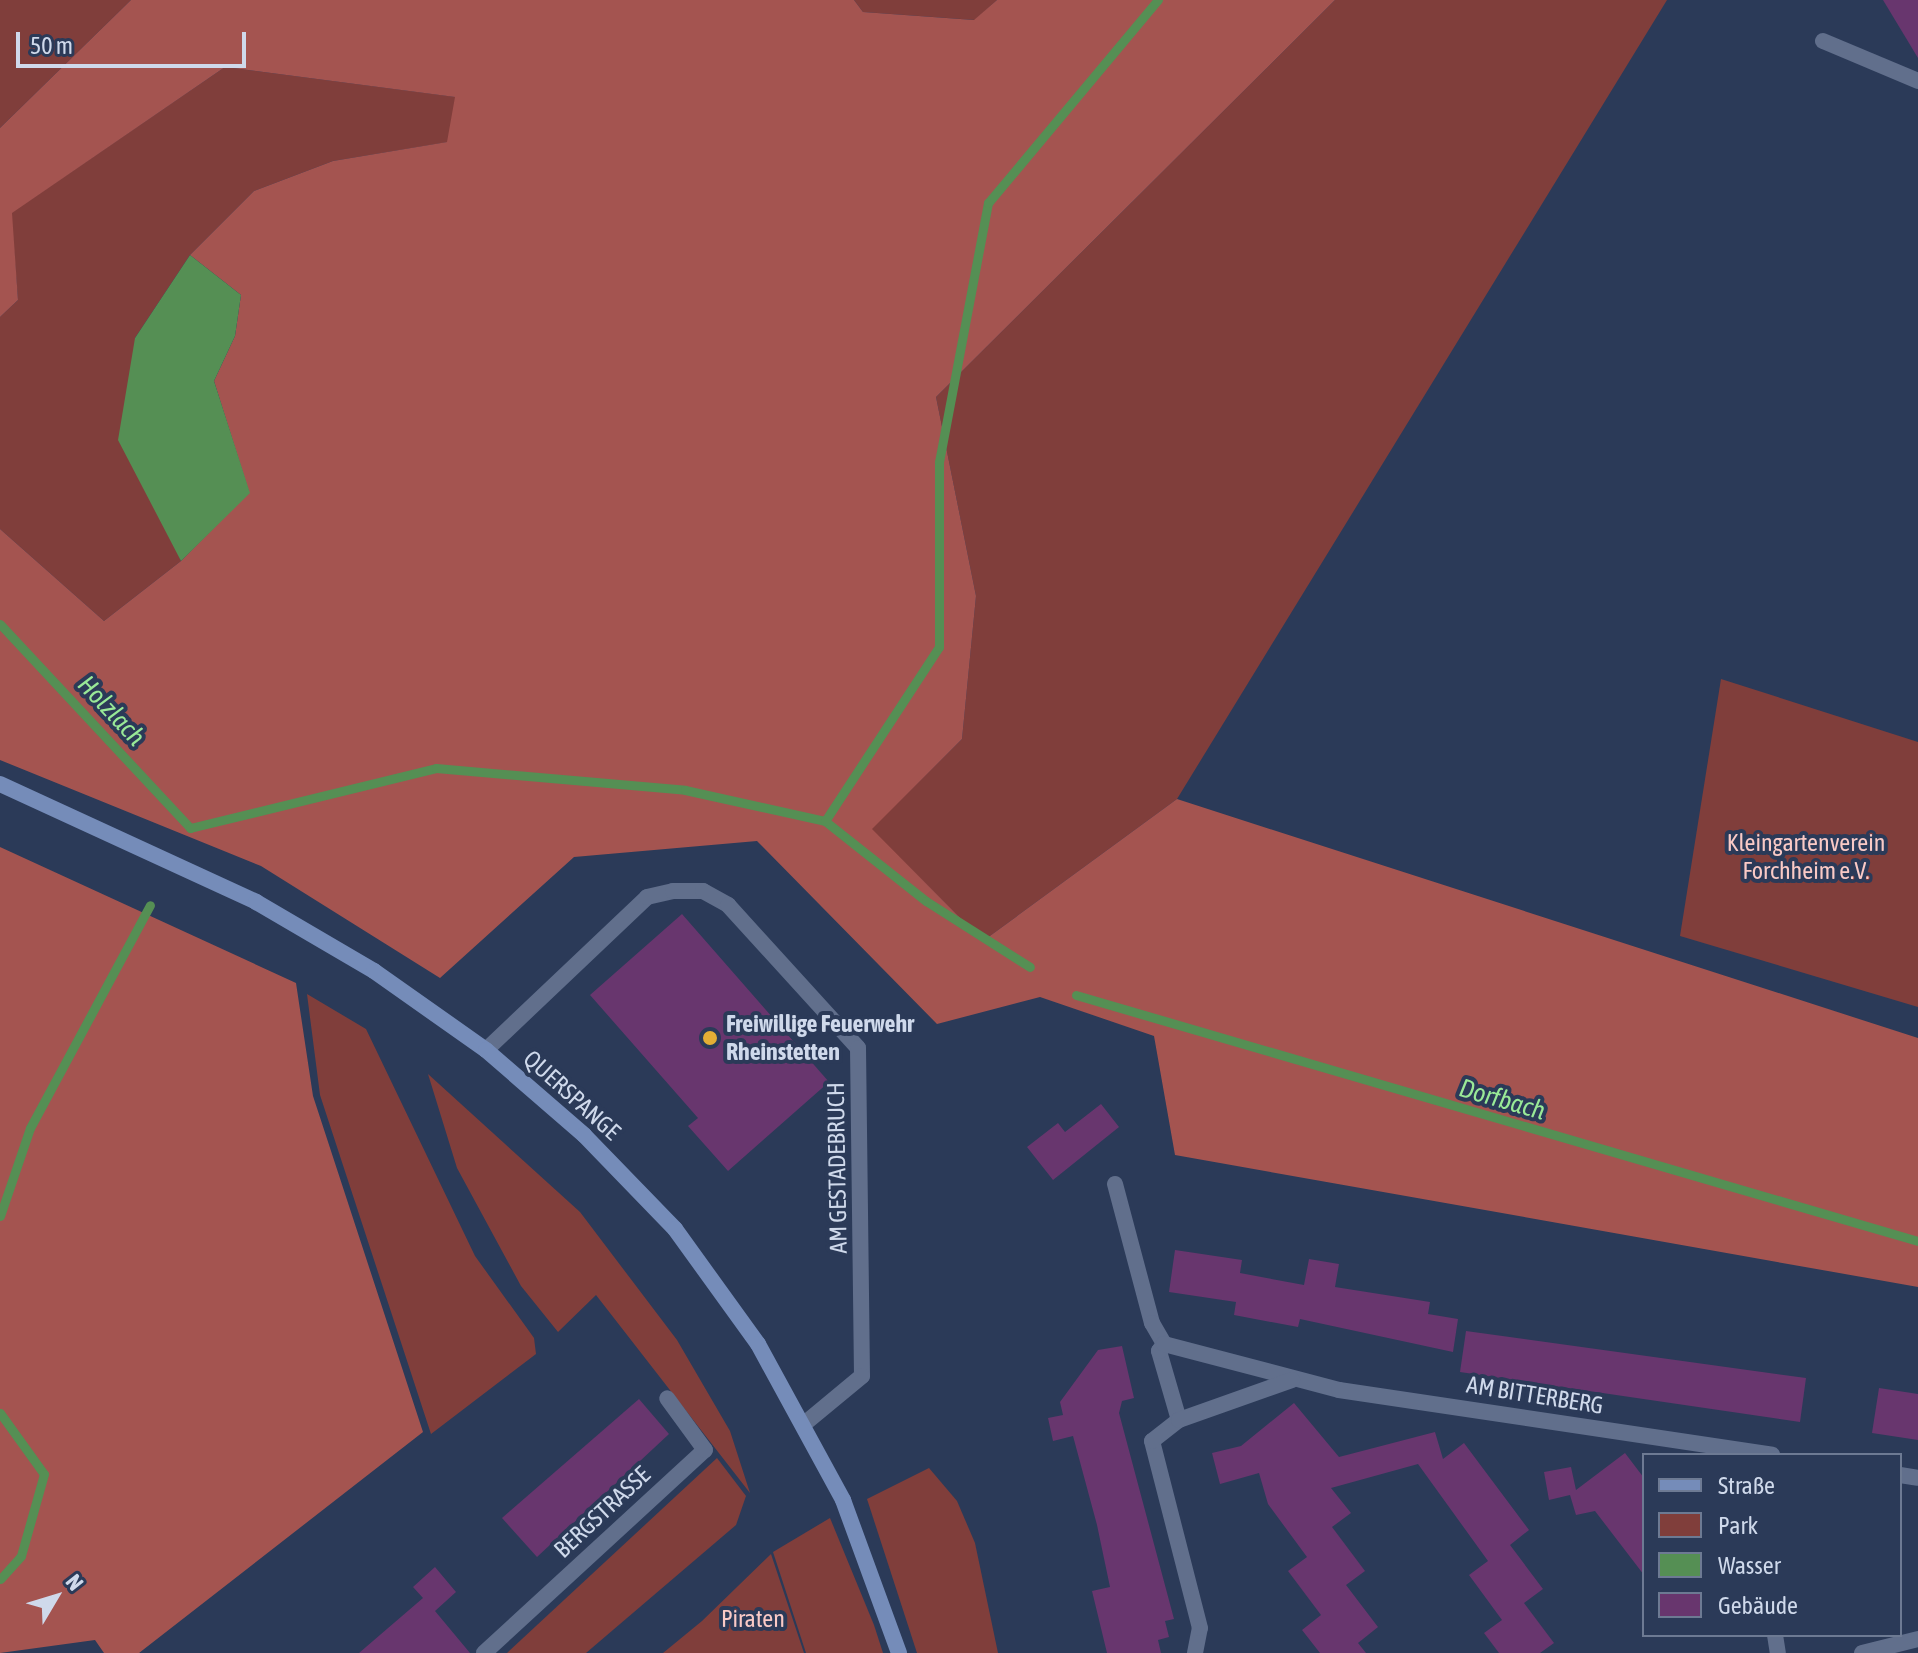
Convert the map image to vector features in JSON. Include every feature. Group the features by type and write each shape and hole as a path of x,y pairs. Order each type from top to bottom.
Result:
{"main road":[{"name":"QUERSPANGE","path":"0,784 256,902 374,971 486,1050 675,1229 758,1344 804,1424 843,1500 899,1653"}],"street":[{"path":"1823,41 1918,81"},
{"name":"AM GESTADEBRUCH","path":"486,1050 647,897 673,891 703,891 728,905 858,1048 862,1376 804,1424"},
{"path":"1115,1184 1152,1323 1164,1344 1159,1351 1179,1420 1152,1441 1200,1628 1195,1653"},
{"name":"AM BITTERBERG","path":"1164,1344 1292,1380 1745,1453"},
{"name":"AM BITTERBERG","path":"1179,1420 1292,1380"},
{"name":"BERGSTRASSE","path":"484,1653 705,1450 667,1398"},
{"path":"1862,1653 1918,1639"}],"green space":[{"path":"0,0 131,0 0,128"},
{"path":"854,0 997,0 975,20 863,12"},
{"path":"1335,0 1667,0 1177,799 983,941 871,829 962,739 976,596 936,397"},
{"path":"225,67 456,97 448,142 333,161 254,191 190,255 135,338 164,520 181,561 104,621 0,529 0,317 18,300 11,213"},
{"name":"Kleingartenverein Forchheim e.V.","path":"1721,679 1918,742 1918,1007 1680,936"},
{"path":"307,994 366,1029 475,1256 534,1338 536,1354 431,1434 320,1095"},
{"path":"428,1074 580,1212 677,1340 730,1431 750,1493 596,1295 558,1332 521,1286 457,1168"},
{"path":"717,1458 746,1496 736,1525 586,1653 507,1653"},
{"path":"929,1468 957,1501 975,1543 998,1653 917,1653 867,1499"},
{"path":"830,1518 883,1653 806,1653 773,1552"},
{"name":"Piraten","path":"771,1554 804,1653 663,1653 702,1621"}],"shaded area":[{"path":"131,0 854,0 863,12 974,20 997,0 1335,0 936,397 976,596 962,739 872,829 983,941 1177,799 1918,1038 1918,1287 1175,1155 1154,1036 1040,997 937,1024 757,841 574,857 440,978 261,866 0,760 0,529 104,621 181,561 249,492 214,381 235,336 241,295 190,255 254,191 333,161 447,142 455,97 225,67 12,213 18,300 0,317 0,128"},
{"path":"0,847 296,983 313,1096 423,1432 139,1653 104,1653 95,1640 0,1653"}],"water":[{"path":"190,255 241,295 235,336 214,381 250,493 181,561 118,440 135,338"}],"building":[{"path":"1883,0 1918,0 1918,58"},
{"name":"Freiwillige Feuerwehr Rheinstetten","path":"682,914 829,1082 728,1171 688,1126 698,1118 590,995"},
{"path":"1101,1104 1119,1127 1053,1180 1027,1147 1058,1123 1065,1132"},
{"path":"1175,1250 1242,1260 1240,1273 1304,1285 1309,1259 1339,1264 1335,1287 1430,1302 1428,1314 1458,1319 1453,1352 1300,1319 1298,1327 1234,1315 1236,1302 1169,1292"},
{"path":"1466,1331 1806,1378 1800,1422 1460,1372"},
{"path":"1122,1346 1134,1398 1122,1401 1119,1413 1174,1619 1165,1621 1169,1637 1158,1640 1161,1653 1107,1653 1092,1591 1110,1587 1097,1525 1073,1436 1053,1441 1048,1418 1063,1415 1060,1402 1098,1350"},
{"path":"1879,1388 1918,1394 1918,1440 1872,1433"},
{"path":"639,1399 669,1434 537,1557 502,1518"},
{"path":"1294,1403 1339,1457 1435,1432 1443,1459 1464,1443 1529,1530 1510,1545 1543,1589 1524,1603 1554,1643 1540,1653 1499,1653 1484,1633 1502,1620 1469,1575 1488,1561 1418,1464 1331,1488 1351,1513 1332,1527 1365,1571 1346,1585 1378,1627 1358,1643 1366,1653 1320,1653 1302,1630 1321,1615 1288,1571 1307,1557 1268,1504 1259,1473 1220,1484 1212,1453 1241,1446"},
{"path":"1625,1453 1642,1475 1642,1572 1595,1511 1576,1515 1570,1495 1549,1500 1544,1472 1571,1467 1576,1490"},
{"path":"435,1567 456,1592 435,1611 470,1653 359,1653 423,1598 413,1587"}],"waterway":[{"path":"825,821 939,647 939,462 988,203 1158,0"},
{"name":"Holzlach","path":"0,624 190,828 436,768 685,790 825,821 926,901 1030,967"},
{"path":"0,1216 30,1128 150,905"},
{"name":"Dorfbach","path":"1076,995 1918,1241"},
{"path":"0,1413 44,1474 21,1556 0,1579"}],"place":[{"name":"Freiwillige Feuerwehr Rheinstetten","path":"710,1038"}]}
